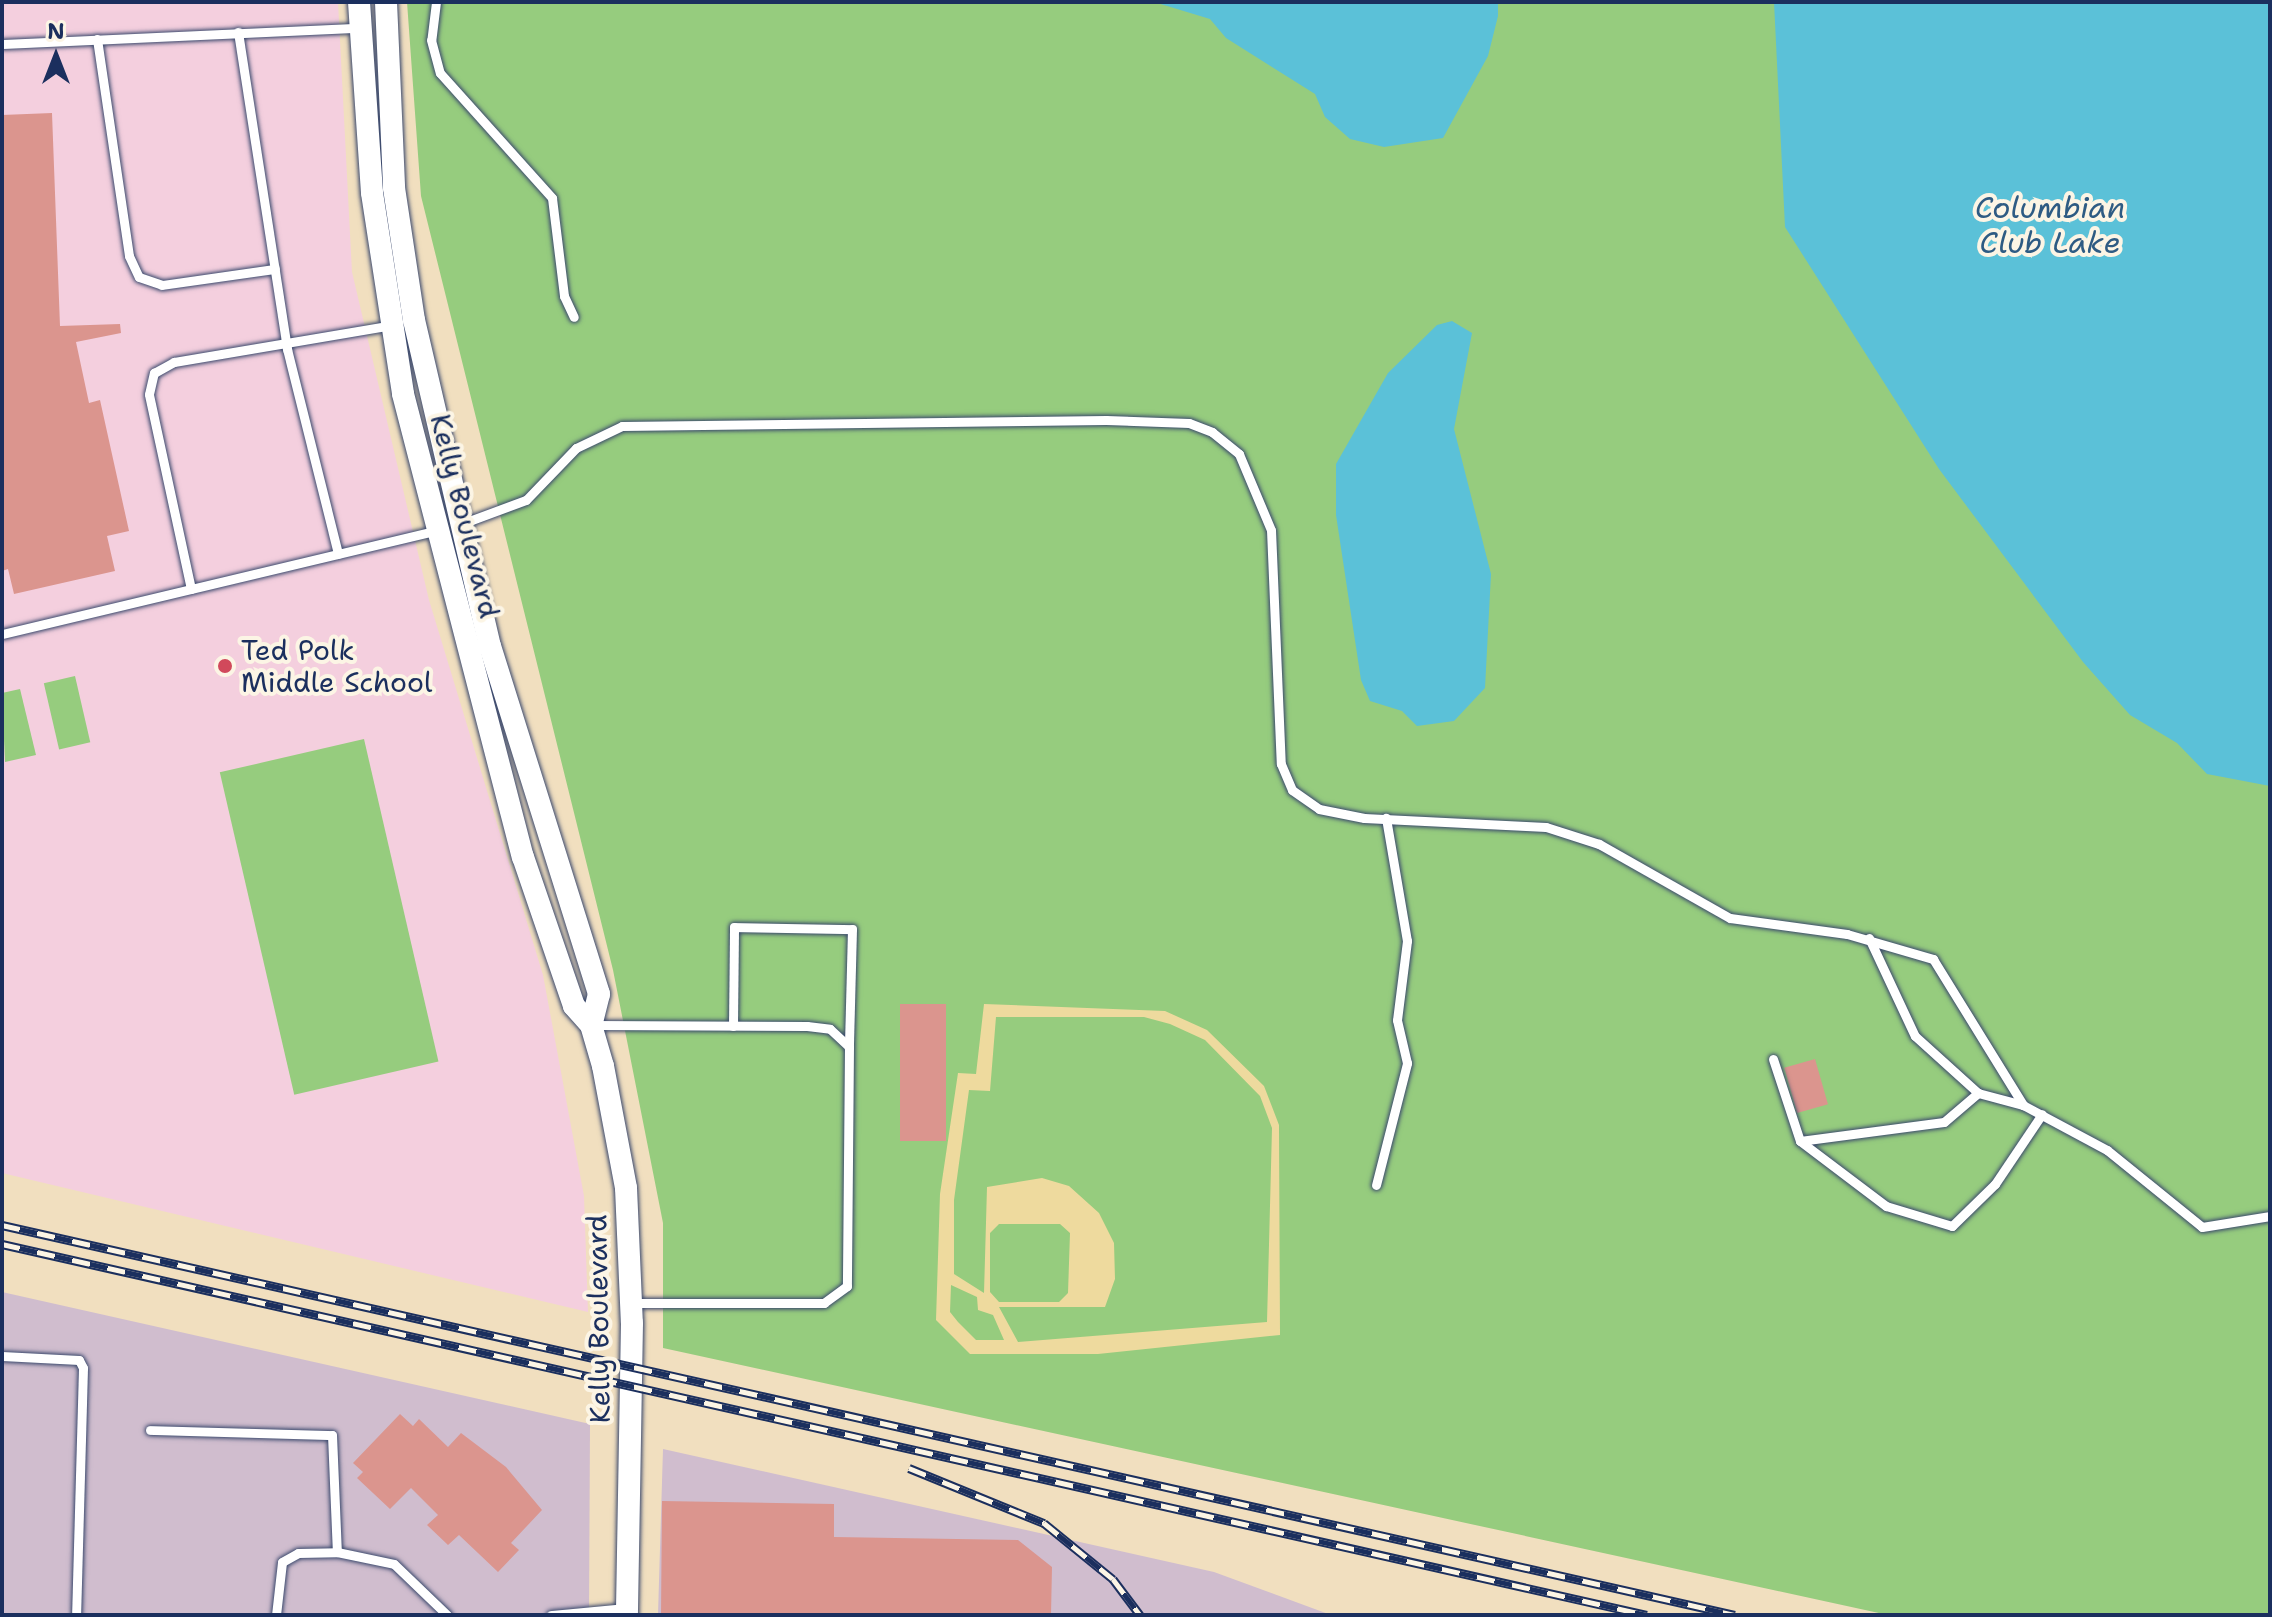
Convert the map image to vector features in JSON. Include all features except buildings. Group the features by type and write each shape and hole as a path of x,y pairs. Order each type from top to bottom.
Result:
{"street":[{"name":"Kelly Boulevard","path":"359,2 392,325 438,530 523,857 574,1006 591,1025"},
{"name":"Kelly Boulevard","path":"386,2 394,188 414,320 490,646 599,994 591,1025 626,1188 631,1303 627,1612"},
{"path":"438,530 461,524"}],"lane":[{"path":"436,2 431,40 440,73 552,198 564,296 574,317"},
{"path":"2,44 360,28"},
{"path":"238,32 287,349 338,554"},
{"path":"97,39 132,267 149,284 275,269"},
{"path":"191,589 149,394 154,373 174,362 287,349 392,325"},
{"path":"461,524 526,500 576,448 622,426 1189,423 1239,454 1258,485 1271,530 1281,764 1292,790 1319,809 1386,818 1546,827 1599,844 1730,918 1869,938 1933,959 2023,1105"},
{"path":"2,634 438,530"},
{"path":"1376,1185 1407,1063 1397,1020 1407,941 1386,818"},
{"path":"631,1303 824,1303 847,1286 852,929 734,927 733,1026"},
{"path":"1869,938 1915,1036 1978,1093 2023,1105 2107,1150 2202,1227 2270,1216"},
{"path":"591,1025 830,1029 849,1047"},
{"path":"1773,1059 1800,1141 1886,1206 1926,1224 1952,1226 1995,1184 2042,1114"},
{"path":"1800,1141 1944,1122 1978,1093"},
{"path":"2,1356 79,1360 83,1368 76,1615"},
{"path":"150,1430 332,1435 337,1552"},
{"path":"276,1615 282,1562 298,1553 337,1552 394,1564 447,1615"},
{"path":"551,1615 627,1612"}],"shaded area":[{"name":"Ted Polk Middle School","path":"2,2 338,2 352,272 429,600 543,975 584,1196 588,1312 2,1173"},
{"path":"2,1292 590,1424 589,1615 2,1615"},
{"path":"663,1449 1214,1572 1331,1615 658,1615"}],"green space":[{"path":"407,2 2270,2 2270,1615 1888,1615 663,1348 663,1223 613,970 421,196"},
{"path":"75,676 90,742 59,749 44,683"},
{"path":"20,689 36,755 5,762 2,693"},
{"path":"364,739 438,1062 294,1095 220,772"}],"sand":[{"path":"984,1004 1165,1011 1207,1030 1264,1086 1279,1125 1280,1335 1098,1354 970,1354 936,1320 940,1194 958,1073 976,1074","holes":["996,1017 1144,1017 1170,1024 1205,1040 1260,1096 1272,1128 1267,1322 1018,1342 999,1307 1105,1307 1115,1279 1114,1243 1099,1213 1069,1186 1042,1178 987,1187 984,1293 954,1274 954,1200 969,1090 990,1091","999,1224 1060,1224 1070,1233 1068,1293 1059,1302 999,1302 990,1292 990,1233","951,1285 977,1297 978,1310 993,1315 1004,1340 976,1340 950,1312"]}],"water":[{"path":"1154,2 1498,2 1498,16 1488,56 1443,138 1384,147 1350,139 1325,117 1315,94 1226,38 1210,19"},
{"name":"Columbian Club Lake","path":"1774,2 2270,2 2270,786 2207,774 2177,743 2130,715 2083,662 1939,469 1785,227"},
{"path":"1452,321 1472,333 1454,429 1491,574 1485,688 1454,721 1417,726 1402,711 1370,701 1361,680 1336,515 1336,464 1388,373 1437,325"}],"railway":[{"path":"2,1225 1735,1615"},
{"path":"2,1244 1647,1615"},
{"path":"909,1468 1044,1523 1113,1579 1140,1615"}],"place":[{"name":"Ted Polk Middle School","path":"225,666"}]}
